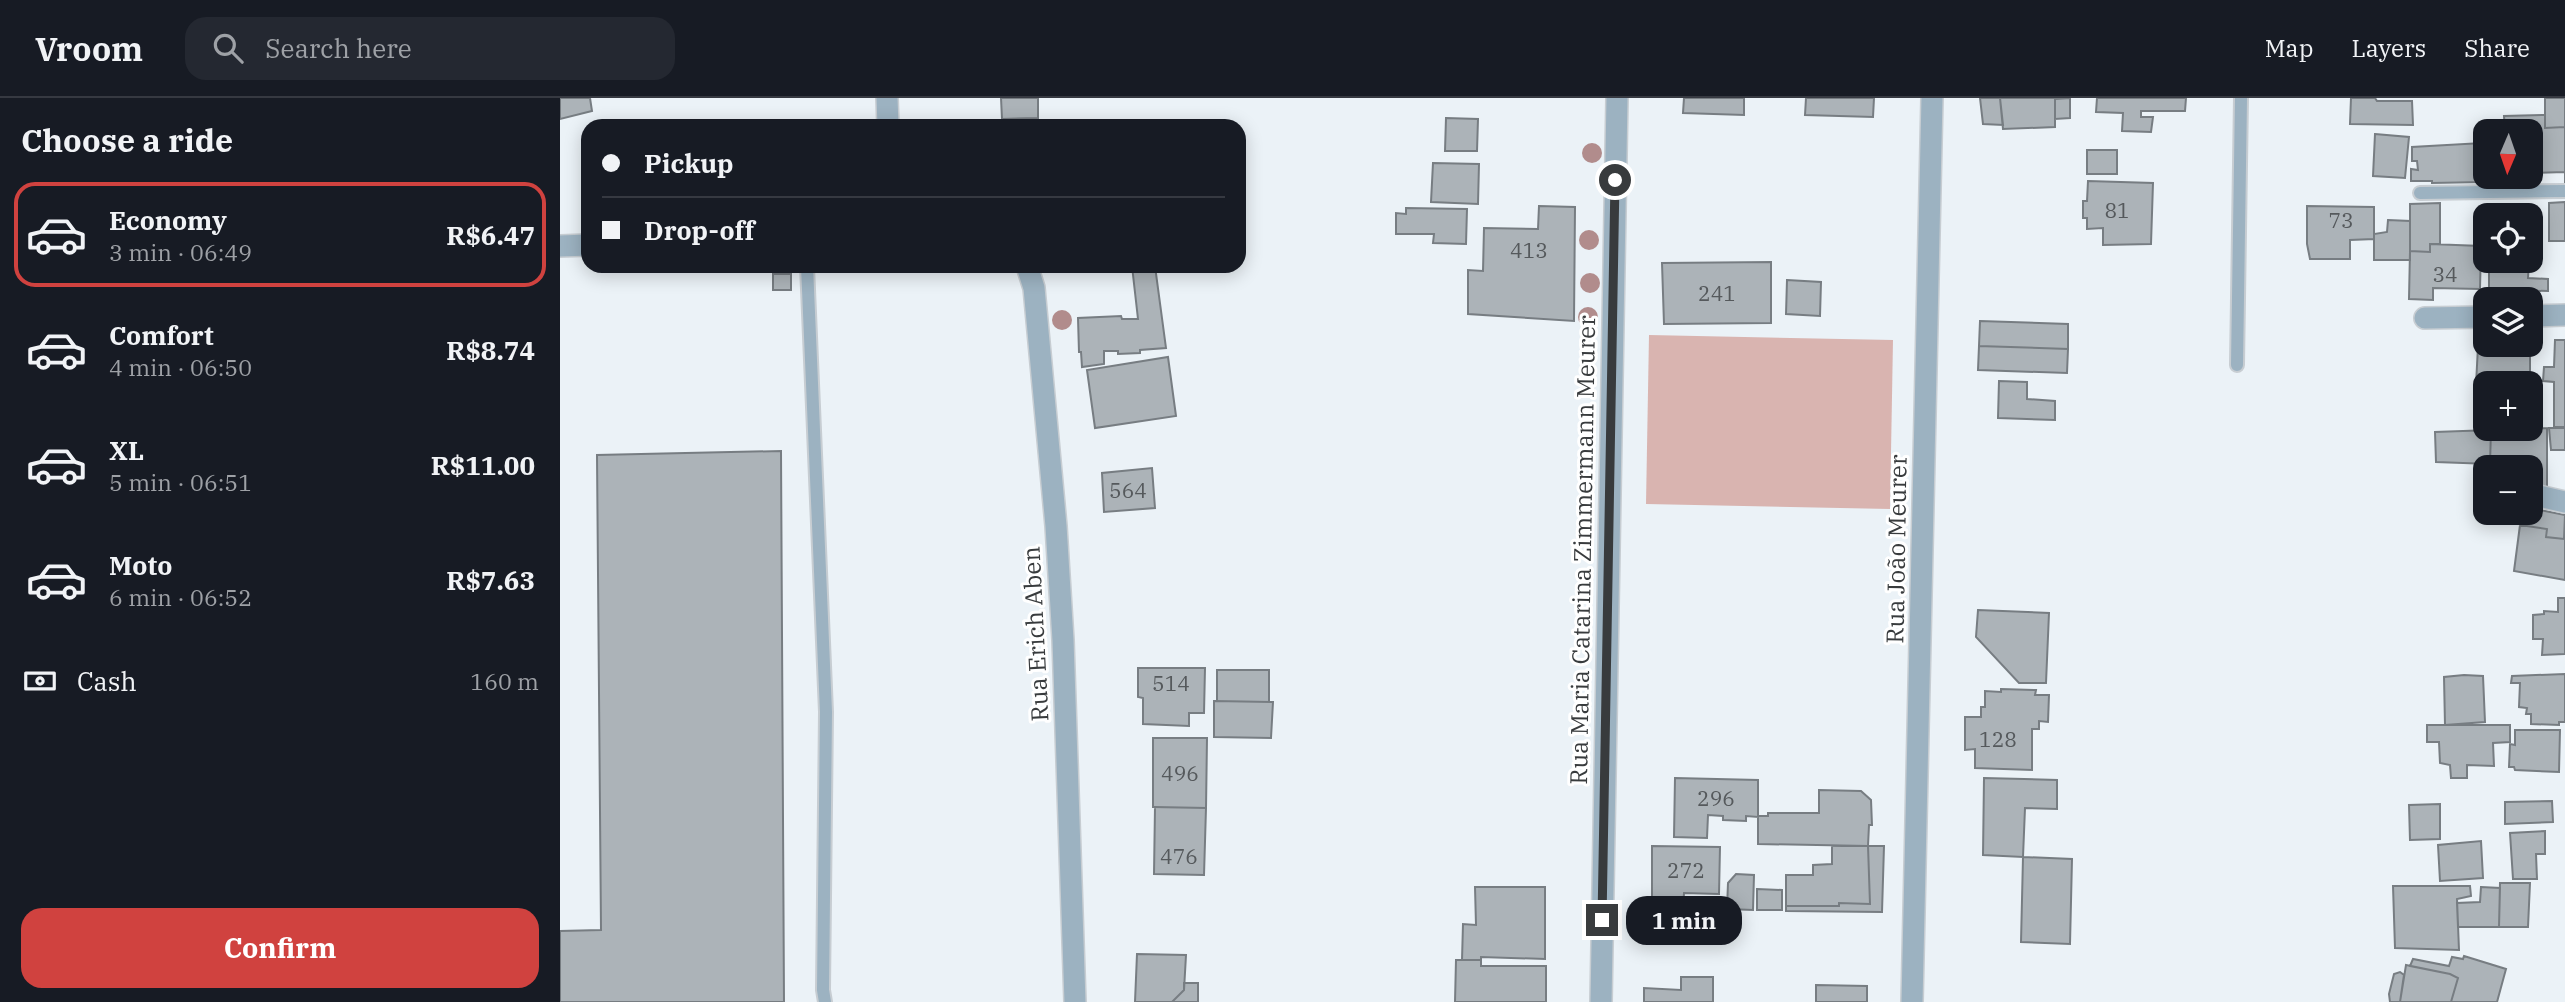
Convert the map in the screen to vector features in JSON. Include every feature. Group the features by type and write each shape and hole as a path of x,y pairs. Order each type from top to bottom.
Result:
{"street":[{"path":"887,98 888,119"},
{"name":"Rua Maria Catarina Zimmermann Meurer","path":"1601,1002 1617,98"},
{"name":"Rua João Meurer","path":"1912,1002 1932,98"},
{"path":"560,246 581,245"},
{"name":"Rua Erich Aben","path":"1029,273 1034,288 1056,526 1068,748 1075,1002"},
{"path":"2543,316 2565,315"},
{"path":"2425,318 2473,317"},
{"path":"2543,497 2565,502"}],"lane":[{"path":"2237,365 2241,98"},
{"path":"2420,193 2565,191"},
{"path":"807,273 825,712 825,1002"}],"shaded area":[{"path":"1649,335 1893,340 1890,509 1646,504"}],"building":[{"path":"560,98 590,98 592,111 560,119"},
{"path":"1001,98 1038,98 1038,118 1002,119"},
{"path":"1684,98 1744,98 1744,115 1683,113"},
{"path":"1806,98 1874,98 1873,117 1805,115"},
{"path":"1980,98 2000,98 2003,125 1983,124"},
{"path":"2000,98 2055,98 2055,127 2003,129"},
{"path":"2070,98 2070,118 2055,119 2055,99"},
{"path":"2097,98 2186,98 2185,111 2141,111 2141,117 2153,117 2151,132 2122,131 2123,113 2096,112"},
{"path":"2351,98 2412,101 2413,125 2350,124"},
{"path":"2545,98 2565,98 2565,127 2545,128"},
{"path":"2545,115 2545,128 2565,127 2565,172 2543,173 2543,119 2504,119 2504,116"},
{"path":"1446,118 1478,119 1477,151 1445,151"},
{"path":"2375,134 2409,137 2405,178 2373,176"},
{"path":"2473,144 2473,182 2411,181 2411,169 2418,170 2417,161 2412,161 2412,147"},
{"path":"2087,150 2117,150 2117,174 2087,174"},
{"path":"1433,163 1479,164 1478,204 1431,202"},
{"path":"2088,181 2153,183 2151,244 2103,245 2103,228 2087,229 2087,218 2083,218 2083,201 2087,201"},
{"path":"2565,202 2565,241 2549,241 2549,203"},
{"path":"2440,203 2440,244 2430,244 2430,252 2410,251 2410,204"},
{"path":"1539,206 1575,207 1574,321 1468,314 1468,270 1483,271 1484,228 1538,229"},
{"path":"2307,206 2374,207 2374,239 2350,240 2350,259 2310,259 2307,244"},
{"path":"1406,208 1467,209 1466,244 1433,243 1434,234 1396,234 1396,213 1406,214"},
{"path":"2388,220 2410,221 2410,260 2374,260 2374,234 2387,232"},
{"path":"2430,244 2473,246 2473,273 2480,273 2480,287 2433,288 2433,300 2409,299 2410,251 2430,252"},
{"path":"1771,262 1771,323 1664,324 1662,263"},
{"path":"1133,273 1156,273 1166,348 1140,350 1140,353 1118,354 1118,351 1104,351 1104,364 1082,367 1078,318 1121,316 1122,319 1138,319"},
{"path":"2489,273 2528,273 2528,278 2548,279 2548,291 2543,291 2543,287 2489,287"},
{"path":"773,274 791,274 791,290 773,290"},
{"path":"1787,280 1821,282 1820,316 1786,314"},
{"path":"1980,321 2068,324 2068,349 1979,346"},
{"path":"2555,340 2565,340 2565,427 2554,427 2554,382 2543,381 2544,367 2554,367"},
{"path":"1979,346 2068,349 2067,373 1978,370"},
{"path":"1168,357 1176,416 1095,428 1087,370"},
{"path":"2477,357 2530,357 2530,371 2477,371"},
{"path":"1999,381 2027,382 2027,399 2055,401 2055,420 1998,418"},
{"path":"2543,428 2547,428 2547,494 2543,492 2543,455 2490,455 2491,441 2543,441"},
{"path":"2549,428 2565,428 2565,450 2551,450"},
{"path":"2473,431 2473,441 2491,441 2490,455 2473,455 2473,463 2436,462 2435,432"},
{"path":"781,451 784,1002 560,1002 560,931 601,930 597,455"},
{"path":"1152,468 1155,508 1104,512 1102,473"},
{"path":"2543,511 2565,515 2564,539 2546,537 2547,529 2520,525 2543,525"},
{"path":"2520,525 2547,529 2546,537 2564,539 2565,534 2565,580 2514,571"},
{"path":"2558,598 2565,598 2565,654 2542,655 2543,639 2533,639 2533,615 2544,614 2544,611 2558,612"},
{"path":"1978,610 2049,613 2046,683 2019,683 1976,637"},
{"path":"1138,668 1205,668 1204,713 1189,713 1189,726 1143,724 1143,698 1138,697"},
{"path":"1217,670 1269,670 1269,702 1217,701"},
{"path":"2565,674 2565,722 2559,722 2559,725 2531,724 2531,714 2526,714 2527,708 2519,707 2520,683 2511,683 2512,676"},
{"path":"2483,676 2485,722 2445,725 2444,677"},
{"path":"2001,689 2036,690 2035,695 2049,695 2048,722 2039,721 2039,729 2032,729 2032,770 1975,768 1975,749 1965,750 1965,717 1981,717 1981,707 1985,707 1985,691 2001,692"},
{"path":"1214,701 1273,702 1271,738 1214,737"},
{"path":"2427,725 2510,725 2510,742 2493,743 2494,766 2467,765 2467,778 2451,778 2450,765 2440,763 2439,742 2427,742"},
{"path":"2515,730 2560,730 2559,772 2515,770 2514,767 2509,767 2510,744 2515,745"},
{"path":"1153,738 1207,738 1206,808 1153,807"},
{"path":"1675,778 1758,780 1758,817 1746,816 1746,821 1723,820 1723,816 1708,815 1707,838 1674,837"},
{"path":"1984,778 2057,780 2057,809 2025,808 2023,857 1983,855"},
{"path":"1819,790 1861,791 1871,800 1872,825 1869,825 1868,846 1758,844 1758,816 1768,816 1768,813 1819,813"},
{"path":"2552,801 2553,822 2505,824 2505,802"},
{"path":"2440,804 2440,839 2410,840 2409,805"},
{"path":"1155,807 1206,808 1204,875 1154,874"},
{"path":"2545,831 2545,854 2536,854 2537,879 2513,879 2510,833"},
{"path":"2481,841 2483,878 2440,881 2438,845"},
{"path":"1652,846 1720,847 1719,894 1684,893 1683,910 1652,909"},
{"path":"1832,846 1868,846 1870,904 1786,906 1786,875 1813,875 1813,865 1832,864"},
{"path":"1868,846 1884,846 1882,912 1786,911 1786,906 1870,904"},
{"path":"2023,857 2072,859 2070,944 2021,942"},
{"path":"1736,874 1754,875 1753,910 1727,909 1728,883"},
{"path":"2500,883 2530,883 2528,927 2499,927"},
{"path":"2393,886 2470,886 2471,896 2457,899 2459,950 2395,948"},
{"path":"1475,887 1545,887 1545,959 1481,957 1481,960 1462,960 1463,924 1476,925"},
{"path":"2481,887 2500,888 2499,927 2458,927 2457,903 2480,902"},
{"path":"1757,889 1782,890 1782,910 1757,910"},
{"path":"1137,954 1186,955 1184,990 1172,1002 1135,1002"},
{"path":"2464,956 2506,969 2497,1002 2451,1002 2458,978 2410,966 2413,959 2449,966 2452,957 2463,959"},
{"path":"1456,960 1481,960 1481,966 1546,966 1546,1002 1455,1002"},
{"path":"2406,965 2458,978 2451,1002 2400,1002"},
{"path":"2400,972 2404,975 2400,1002 2390,1002 2389,994 2394,974"},
{"path":"1681,977 1713,977 1713,1002 1644,1002 1644,988 1681,990"},
{"path":"1184,983 1198,983 1198,1002 1172,1002 1184,990"},
{"path":"1816,985 1867,986 1867,1002 1816,1002"}],"route":[{"path":"1602,920 1615,180"}]}
